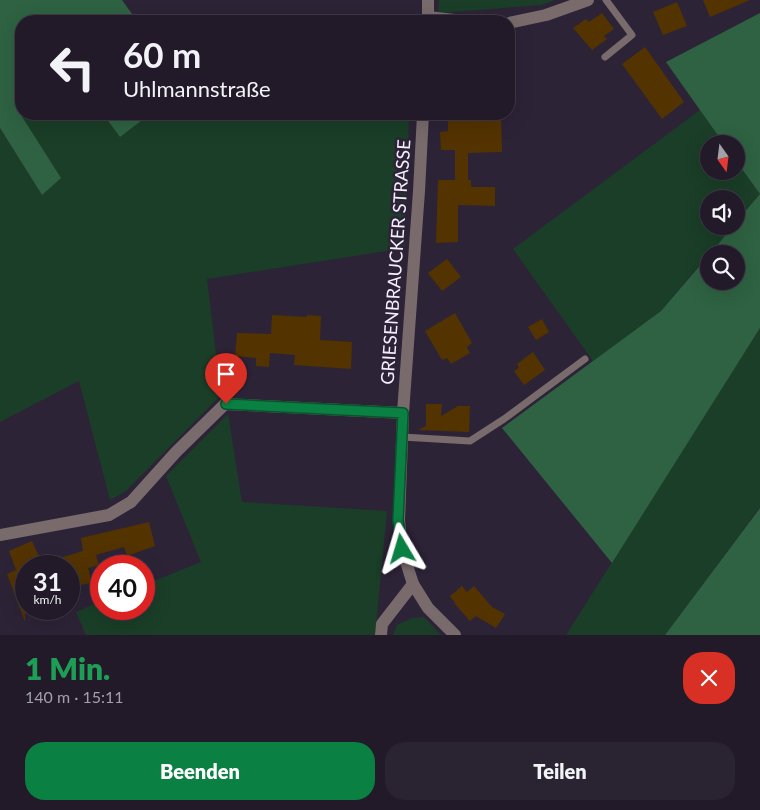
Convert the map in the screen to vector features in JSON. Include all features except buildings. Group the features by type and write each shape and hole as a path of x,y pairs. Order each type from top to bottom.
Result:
{"street":[{"path":"428,0 428,15"},
{"path":"515,22 546,15 588,0"},
{"name":"GRIESENBRAUCKER STRASSE","path":"423,120 403,413 398,520 402,549 413,584 428,608 455,635"},
{"path":"0,535 108,515 131,502 176,452 226,404 403,413"},
{"path":"381,635 382,624 413,584"}],"lane":[{"path":"605,57 632,35 606,0"},
{"path":"402,437 470,441 504,419 586,359"}],"green space":[{"path":"0,0 122,0 133,15 15,15 15,120 24,120 61,178 42,195 0,128"},
{"path":"439,0 555,0 541,5 438,13"},
{"path":"760,13 760,194 745,173 745,135 718,135 666,62"},
{"path":"700,110 718,135 700,135 700,180 745,180 745,173 760,194 745,212 745,190 700,190 700,235 725,235 717,245 700,245 700,265 661,311 593,361 513,249"},
{"path":"21,120 108,120 120,136 142,120 409,120 405,248 207,279 221,395 126,491 110,500 79,381 0,422 0,128 42,195"},
{"path":"107,120 142,120 120,137"},
{"path":"760,194 760,328 612,563 502,428 661,311 700,266 700,290 745,290 745,245 717,245 726,235 745,235 745,212"},
{"path":"760,328 760,507 665,635 566,635"},
{"path":"228,414 242,502 387,511 375,635 86,635 79,620 80,610 90,606 90,620 155,620 155,581 201,562 166,476"},
{"path":"760,508 760,635 665,635"},
{"path":"424,617 441,635 393,635 397,625 412,618"}],"route":[{"path":"226,404 403,413 398,520 402,549"}]}
